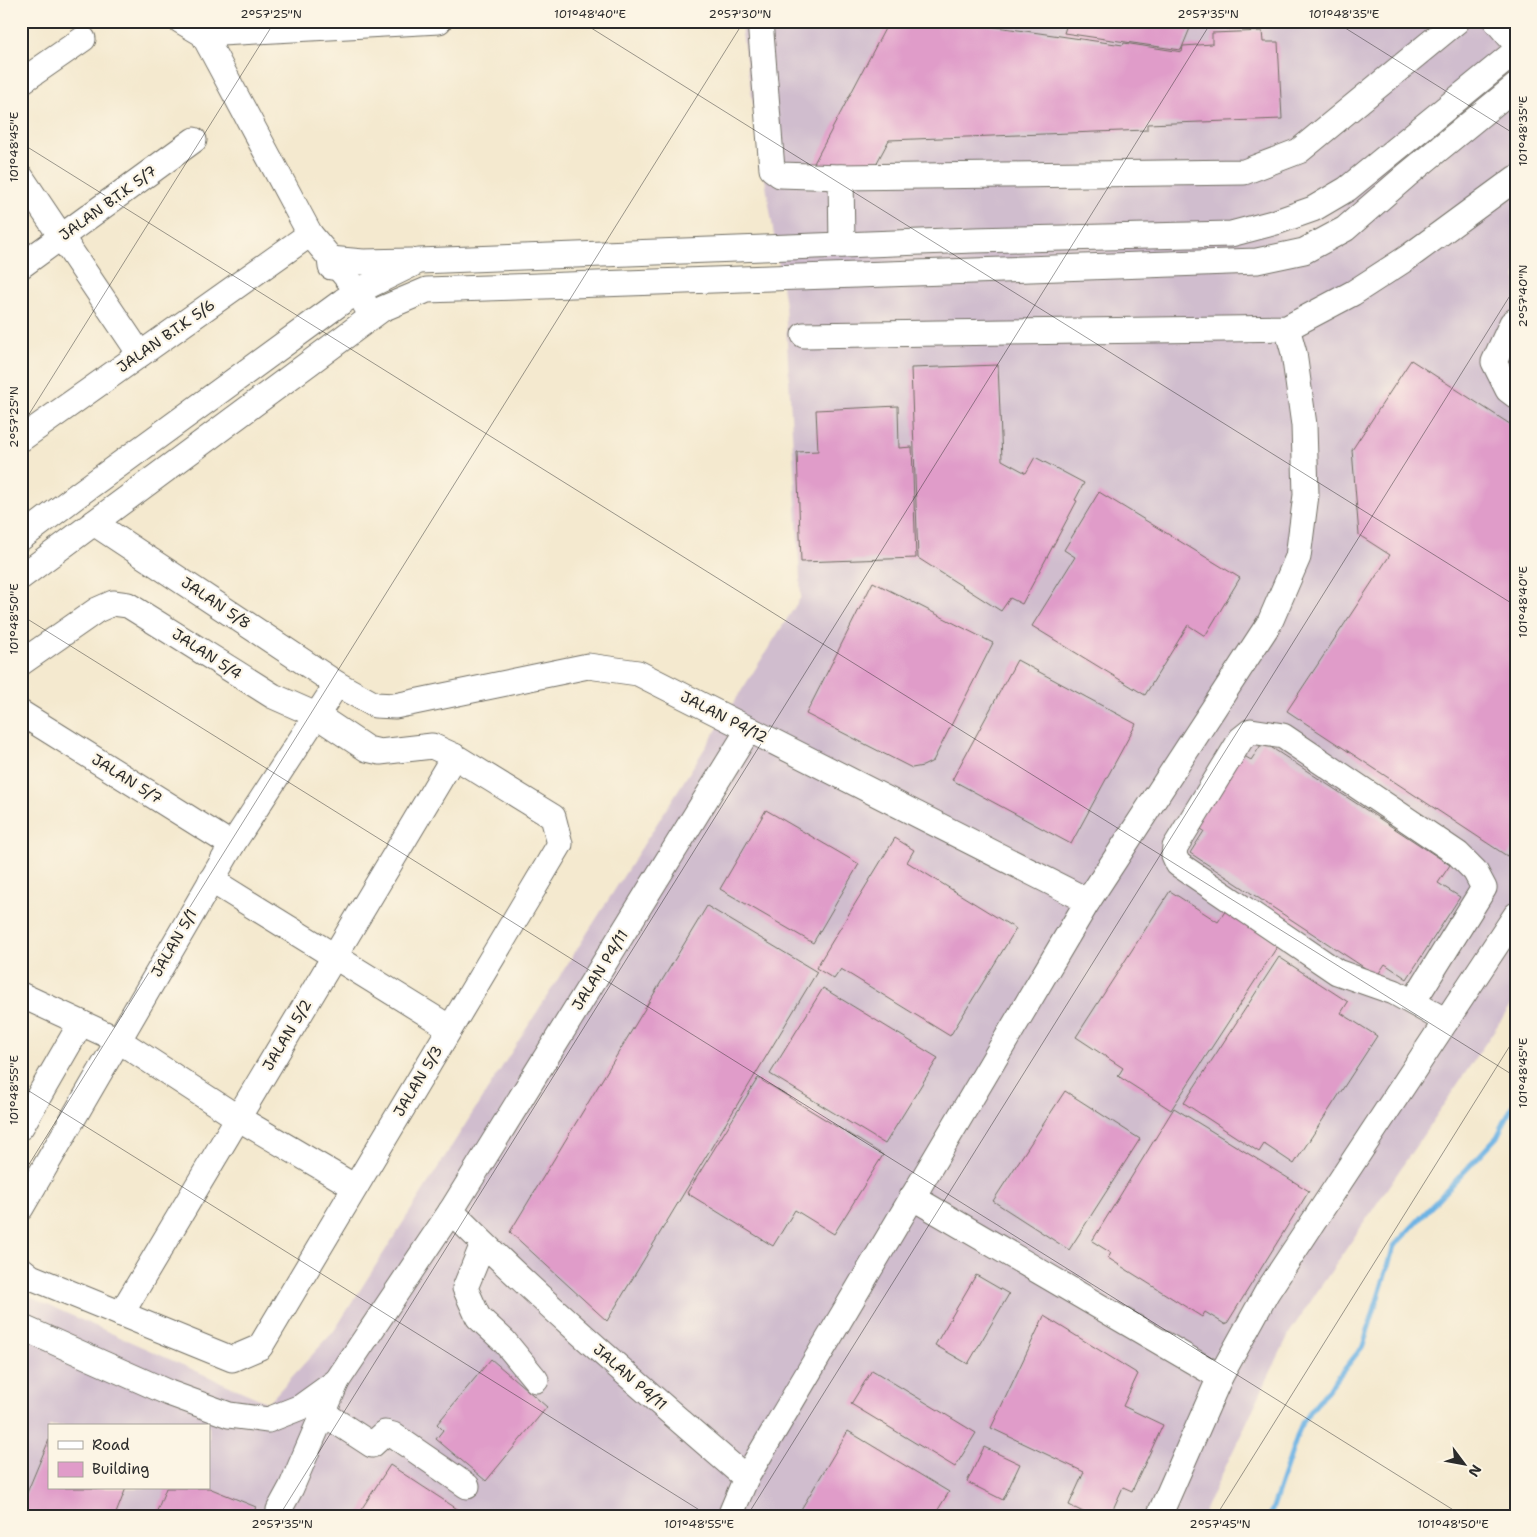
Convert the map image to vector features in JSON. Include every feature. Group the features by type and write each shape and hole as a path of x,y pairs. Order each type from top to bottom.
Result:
{"street":[{"path":"181,21 203,34 310,234 358,291 373,316"},
{"path":"203,34 439,21"},
{"path":"760,21 772,169 780,175 841,177 1244,172 1299,151 1457,21"},
{"path":"1496,21 1516,44"},
{"path":"21,82 83,39"},
{"path":"330,259 363,262 974,240 1231,234 1313,210 1347,189 1516,51"},
{"path":"21,577 382,309 427,290 1257,261 1304,251 1345,229 1407,175 1516,86"},
{"path":"1485,112 1516,106"},
{"name":"JALAN B.T.K 5/7","path":"21,266 194,140"},
{"path":"21,177 140,354"},
{"path":"841,177 842,245"},
{"path":"804,335 1287,328 1352,293 1407,258 1516,178"},
{"name":"JALAN B.T.K 5/6","path":"21,439 310,234"},
{"path":"330,259 334,292 330,311"},
{"path":"21,538 358,291 419,260"},
{"path":"1516,320 1512,323 1494,362 1508,390 1516,396"},
{"path":"730,1516 746,1478 1088,901 1270,622 1298,557 1306,495 1304,425 1294,353 1287,328"},
{"name":"JALAN 5/8","path":"94,523 337,684"},
{"name":"JALAN 5/4","path":"21,663 97,610 113,603 128,605 273,696 316,716"},
{"name":"JALAN P4/12","path":"337,684 375,705 395,706 588,666 638,673 1088,901"},
{"name":"JALAN 5/1","path":"21,1208 232,845 337,684"},
{"name":"JALAN 5/7","path":"21,713 232,845"},
{"name":"JALAN 5/3","path":"21,1269 31,1277 232,1359 260,1347 560,844 553,817 454,756 432,746 380,752 367,749 316,716"},
{"name":"JALAN P4/11","path":"337,1381 451,1210 749,729"},
{"path":"1413,1002 1484,888 1476,871 1458,854 1283,736 1251,731 1242,739 1174,846 1174,855 1178,864 1337,972 1394,992 1446,1021"},
{"name":"JALAN 5/2","path":"121,1314 454,756"},
{"path":"211,880 450,1028"},
{"path":"1159,1516 1220,1377 1267,1292 1516,915"},
{"path":"21,994 118,1040 238,1118 355,1187"},
{"path":"21,1127 81,1023"},
{"path":"912,1197 1220,1377"},
{"name":"JALAN P4/11","path":"451,1210 483,1244 563,1318 746,1478"},
{"path":"483,1244 466,1288 478,1317 504,1341 536,1380"},
{"path":"21,1328 168,1393 229,1415 268,1420 301,1407 337,1381"},
{"path":"280,1516 280,1510 337,1381"},
{"path":"323,1413 372,1445 385,1433 394,1435 467,1486"}],"shaded area":[{"path":"740,21 1516,21 1516,998 1290,1332 1202,1516 21,1516 21,1293 268,1403 334,1331 801,597 785,305"}],"building":[{"path":"889,21 955,21 1182,52 1183,46 1212,44 1212,33 1262,31 1263,42 1278,42 1282,119 1147,124 1147,130 889,140 874,168 812,167"},
{"path":"1068,21 1193,21 1181,50 1064,33"},
{"path":"1411,360 1516,428 1516,842 1507,856 1287,711 1390,555 1359,535 1352,450"},
{"path":"998,365 1002,460 1026,473 1035,457 1084,483 1075,500 1077,501 1022,604 1010,598 1001,611 918,558 911,368"},
{"path":"898,406 899,448 912,447 916,558 801,562 797,452 818,451 816,410"},
{"path":"1099,492 1240,578 1205,636 1188,625 1145,695 1032,626 1075,557 1064,550"},
{"path":"873,582 993,643 933,761 923,766 912,768 806,714"},
{"path":"1017,660 1136,724 1071,844 952,780"},
{"path":"1263,742 1450,865 1438,883 1460,897 1407,979 1385,964 1377,976 1190,853 1204,831 1195,825 1241,754 1251,760"},
{"path":"766,810 859,864 813,943 720,889"},
{"path":"895,838 914,850 907,862 1016,929 950,1036 841,969 834,979 816,968"},
{"path":"1170,891 1218,922 1226,910 1279,944 1171,1110 1118,1076 1123,1068 1076,1037"},
{"path":"707,906 817,972 607,1321 510,1232"},
{"path":"1279,957 1348,1002 1341,1013 1377,1036 1294,1164 1264,1144 1259,1152 1184,1103"},
{"path":"823,988 938,1058 885,1144 770,1074"},
{"path":"758,1078 883,1155 834,1234 795,1210 773,1246 687,1193"},
{"path":"1065,1091 1140,1139 1069,1250 993,1201"},
{"path":"1174,1108 1309,1191 1226,1325 1205,1312 1202,1317 1108,1258 1111,1253 1092,1241"},
{"path":"976,1275 1009,1294 968,1364 935,1345"},
{"path":"1044,1316 1138,1374 1123,1406 1163,1425 1132,1491 1123,1487 1110,1516 1091,1516 1069,1505 1084,1472 991,1428"},
{"path":"491,1359 547,1407 486,1481 436,1439 443,1430 437,1424"},
{"path":"872,1370 976,1433 955,1467 851,1404"},
{"path":"848,1431 949,1492 934,1516 797,1516"},
{"path":"48,1442 48,1490 125,1490 115,1516 21,1516 21,1507"},
{"path":"984,1447 1020,1464 1003,1500 967,1482"},
{"path":"390,1465 468,1516 357,1516"},
{"path":"210,1488 256,1507 252,1516 155,1516 165,1490 210,1490"}],"waterway":[{"path":"1270,1516 1302,1422 1363,1346 1394,1246 1497,1137 1516,1099"}]}
